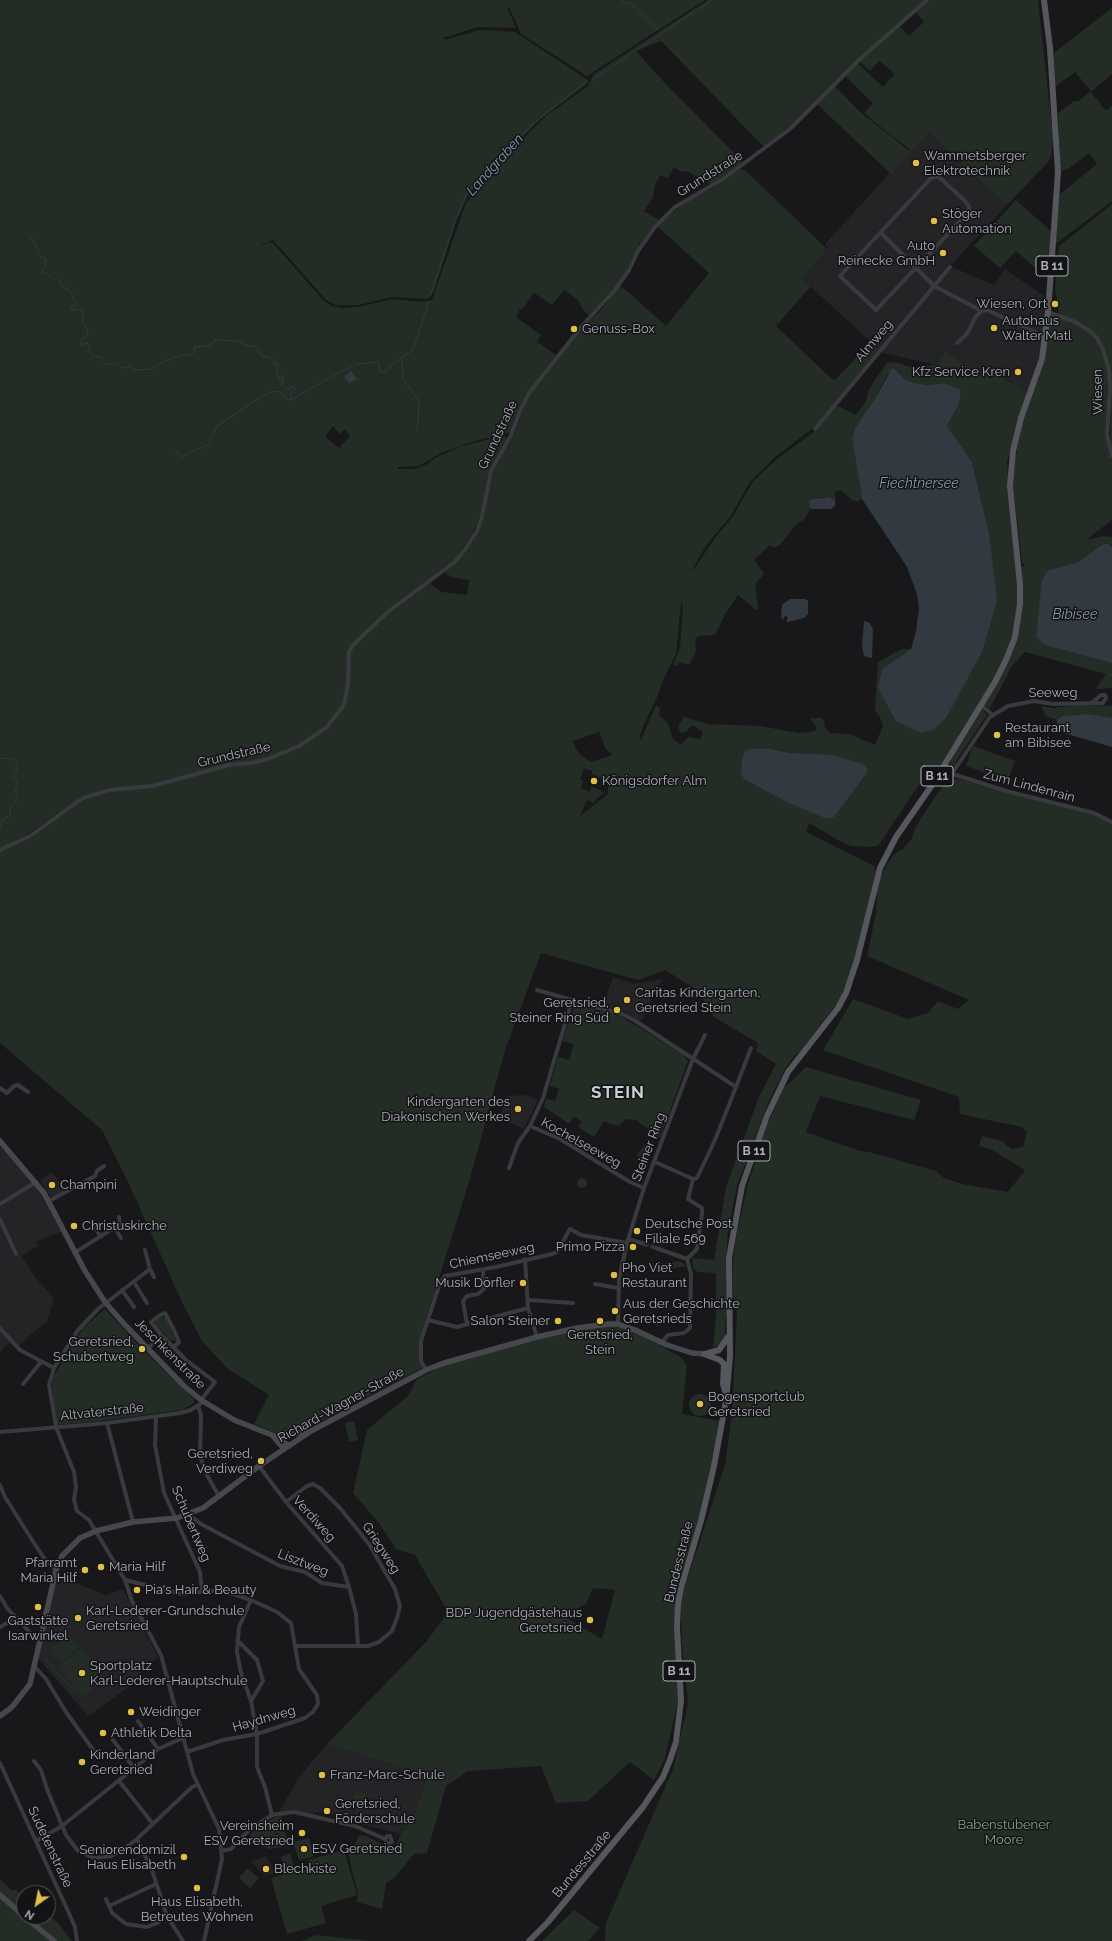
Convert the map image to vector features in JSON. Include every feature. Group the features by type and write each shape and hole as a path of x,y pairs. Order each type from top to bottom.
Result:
{"main road":[{"name":"B 11","path":"730,1356 729,1258 742,1186 767,1116 788,1072 834,1014 843,998 857,960 880,868 896,837 981,705 1006,660 1018,621 1020,586 1010,486 1013,451 1021,418 1042,359 1048,312 1058,157 1050,48 1044,0"},
{"path":"704,1354 719,1350 725,1343 730,1333"},
{"path":"704,1354 730,1356"},
{"path":"704,1354 720,1360 724,1364 723,1384 727,1394"},
{"name":"Bundesstraße","path":"530,1941 548,1922 643,1808 663,1777 670,1760 676,1742 680,1713 677,1628 680,1594 714,1466 727,1394 730,1356"}],"street":[{"name":"Grundstraße","path":"0,850 30,836 76,802 86,797 110,790 152,786 229,765 251,763 268,759 299,746 328,727 344,705 348,684 350,652 353,646 389,611 455,562 466,548 477,531 482,516 491,471 511,435 520,409 530,393 581,327 615,290 629,270 638,251 655,227 675,208 723,179 790,129 859,60 927,0"},
{"path":"932,177 939,177 966,202 969,207 969,212 876,310 840,276 881,233 932,177"},
{"path":"881,233 934,286 982,310 987,310 1045,337"},
{"name":"Almweg","path":"815,429 872,358 950,267"},
{"path":"957,344 966,334 976,316 982,310"},
{"name":"Wiesen","path":"1048,312 1073,321 1090,331 1097,338 1103,349 1109,371 1110,387 1107,435 1112,456"},
{"name":"Seeweg","path":"951,774 993,715 1008,706 1034,701 1053,704 1093,702"},
{"path":"981,705 993,715"},
{"name":"Zum Lindenrain","path":"940,770 1094,813 1112,822"},
{"path":"537,990 622,1014 736,1087"},
{"path":"509,1168 518,1143 530,1126 543,1098 572,1000"},
{"name":"Steiner Ring","path":"618,1324 618,1288 627,1241 644,1188 693,1059 705,1035"},
{"path":"655,1162 693,1178 697,1178 715,1140 752,1048"},
{"path":"0,1088 6,1092 18,1085 28,1092"},
{"name":"Kochelseeweg","path":"530,1126 560,1140 630,1182 644,1188"},
{"name":"Jeschkenstraße","path":"0,1141 36,1182 49,1201 74,1253 105,1302 148,1349 200,1403 234,1420 269,1434 286,1447"},
{"path":"49,1201 95,1176 97,1171 104,1166"},
{"path":"687,1259 696,1249 702,1213 702,1208 688,1201 693,1178"},
{"path":"0,1204 36,1182"},
{"path":"119,1217 120,1224"},
{"path":"0,1219 16,1254"},
{"path":"92,1221 101,1237"},
{"path":"74,1253 120,1224 128,1225 132,1229"},
{"path":"114,1228 121,1238"},
{"name":"Chiemseeweg","path":"426,1370 420,1352 424,1330 442,1278 448,1275 483,1270 557,1252 570,1229 581,1235 627,1241"},
{"path":"627,1241 645,1244"},
{"path":"656,1248 687,1259"},
{"path":"145,1250 150,1269 154,1277"},
{"path":"525,1259 528,1308 537,1337"},
{"path":"661,1343 668,1335 684,1333 690,1328 691,1274 687,1259"},
{"path":"150,1269 105,1302 78,1330 54,1368 49,1385 56,1427 74,1472 76,1487 74,1500 78,1512 89,1520 125,1580 132,1602 160,1655 187,1752 198,1785 220,1829 222,1851 204,1941"},
{"path":"467,1324 463,1301 466,1296 478,1294 484,1290 483,1270"},
{"name":"Jeschkenstraße","path":"134,1282 148,1303"},
{"path":"595,1284 618,1288"},
{"name":"Jeschkenstraße","path":"122,1290 134,1307"},
{"path":"528,1300 574,1302"},
{"path":"428,1320 452,1327 528,1308"},
{"path":"174,1347 179,1342 165,1313 151,1322 162,1336 186,1360 215,1382 200,1403 200,1456 208,1477 219,1496"},
{"name":"Richard-Wagner-Straße","path":"0,1716 12,1707 30,1684 56,1570 62,1556 80,1538 96,1531 133,1522 177,1518 203,1508 259,1466 311,1431 426,1370 444,1363 537,1337 585,1327 618,1324 635,1330 661,1343 692,1353 704,1354"},
{"path":"0,1328 20,1350 54,1368"},
{"path":"148,1349 162,1336"},
{"path":"23,1384 41,1362"},
{"name":"Altvaterstraße","path":"0,1432 106,1423 180,1413 200,1403"},
{"name":"Schubertweg","path":"156,1416 155,1445 164,1493 177,1518 200,1572 202,1592"},
{"path":"106,1423 133,1522"},
{"name":"Jeschkenstraße","path":"269,1434 311,1431"},
{"path":"277,1434 282,1437 286,1447"},
{"name":"Verdiweg","path":"259,1466 286,1502 342,1566 350,1587"},
{"name":"Griegweg","path":"286,1502 307,1486 313,1484 320,1488 340,1508 369,1544 395,1589 400,1606 392,1631 379,1642 368,1646 358,1646"},
{"path":"0,1485 5,1497 34,1544 44,1558 56,1570"},
{"name":"Lisztweg","path":"188,1514 201,1524 280,1566 305,1572 322,1583 350,1587"},
{"name":"Haydnweg","path":"125,1580 182,1594 221,1590 251,1600 276,1612 291,1623 299,1669 317,1695 318,1704 313,1712 305,1718 256,1734 223,1740 187,1752"},
{"path":"295,1646 358,1646 356,1614 350,1587"},
{"path":"0,1596 16,1618 40,1643"},
{"path":"251,1600 239,1627 237,1640 241,1673 251,1701 256,1734 257,1767 265,1787 272,1815"},
{"path":"0,1627 16,1618"},
{"path":"237,1640 257,1660 263,1681 251,1701"},
{"path":"35,1667 46,1679 66,1712 99,1758"},
{"path":"138,1721 158,1749"},
{"path":"36,1841 62,1826 158,1749 183,1738"},
{"path":"113,1740 134,1768"},
{"path":"34,1761 41,1770 62,1826 78,1851 94,1858 111,1856 137,1839 192,1787 198,1785"},
{"name":"Sudetenstraße","path":"0,1763 73,1923 77,1941"},
{"path":"119,1781 153,1824"},
{"path":"222,1851 231,1848 249,1830 272,1815 294,1812 355,1826 384,1839"},
{"path":"137,1839 156,1884 167,1916 183,1941"},
{"path":"109,1906 156,1884"},
{"path":"0,1895 16,1910"},
{"path":"106,1899 117,1919 136,1927 147,1927 157,1923 167,1916"},
{"path":"34,1925 54,1941"}],"shaded area":[{"path":"928,131 1004,203 1008,204 950,266 994,285 1005,269 1047,298 1044,346 1028,393 988,369 979,374 945,351 937,365 883,353 801,278 828,247 825,244"},
{"name":"Caritas Kindergarten, Geretsried Stein","path":"613,977 634,984 662,979 641,1021 624,1012 603,1005"},
{"name":"Kindergarten des Diakonischen Werkes","path":"525,1095 538,1100 524,1129 499,1118 507,1096"},
{"path":"0,1143 16,1164 32,1181 44,1199 61,1232 37,1241 38,1246 22,1256 35,1277 54,1298 47,1322 30,1335 16,1349 11,1343 4,1347 0,1353"},
{"name":"Champini","path":"52,1172 65,1190 52,1198 40,1181"},
{"path":"54,1575 106,1595 123,1589 158,1657 138,1675 140,1679 88,1716 37,1657"},
{"path":"327,1744 410,1770 426,1781 415,1814 401,1834 361,1824 329,1813 316,1812 312,1815 294,1812 279,1812 299,1777"},
{"name":"Blechkiste","path":"266,1856 275,1873 265,1876 251,1862"}],"green space":[{"path":"0,0 705,0 587,76 521,34 509,7 508,9 516,28 478,27 443,38 444,40 480,30 515,32 588,80 587,84 540,119 469,194 456,221 434,291 428,299 393,297 358,305 336,305 326,300 273,240 262,244 263,245 268,242 273,243 324,301 332,306 344,308 363,306 392,299 422,302 432,300 466,203 494,168 547,115 588,86 594,74 708,0 925,0 794,123 765,148 661,41 636,51 663,81 744,163 712,185 687,171 682,172 674,167 668,178 660,175 655,185 653,197 644,211 659,220 639,245 624,275 606,299 590,316 583,310 578,300 564,290 552,305 534,293 522,310 520,309 516,317 541,335 537,342 556,355 526,394 511,432 475,441 441,453 419,466 397,467 398,469 415,469 426,465 435,458 462,446 503,436 507,437 493,464 486,485 481,512 473,533 455,560 428,581 442,592 467,595 469,580 451,577 445,573 463,555 475,538 494,469 515,432 528,397 583,327 601,310 620,285 666,326 709,273 657,226 683,204 713,188 740,169 745,170 827,249 801,278 811,286 776,326 834,381 871,342 879,349 818,424 774,458 750,482 730,517 707,544 692,572 715,538 734,515 753,481 777,459 815,431 836,405 856,415 866,401 868,392 874,381 887,363 896,362 918,370 921,366 937,365 945,351 979,374 988,369 1028,393 1018,418 1007,463 1016,571 1025,565 1022,563 1013,485 1014,464 1023,418 1045,360 1050,317 1053,315 1066,319 1091,333 1099,343 1106,363 1108,377 1107,435 1108,449 1112,460 1112,520 1086,540 1103,536 1112,537 1112,546 1109,544 1103,544 1078,562 1049,570 1047,572 1087,656 1112,663 1112,688 1096,689 1106,674 1025,652 1012,666 990,708 984,705 982,709 987,715 956,761 957,762 955,765 953,767 950,766 951,759 989,687 941,764 927,769 926,774 878,846 851,846 843,843 809,823 806,832 874,866 876,871 855,959 843,992 836,1005 800,1051 795,1055 784,1071 769,1101 737,1186 728,1231 726,1259 729,1301 725,1323 725,1338 720,1345 713,1348 716,1316 716,1273 698,1272 693,1268 692,1258 714,1260 726,1187 759,1097 776,1064 756,1051 758,1043 714,1017 697,990 665,970 638,980 541,953 505,1050 469,1182 423,1329 419,1352 422,1368 302,1431 285,1434 273,1432 254,1424 269,1395 227,1368 202,1341 182,1302 128,1182 102,1130 0,1043 0,852 28,839 74,805 89,798 113,791 112,787 79,799 22,838 0,849","holes":["896,369 905,379 914,383 927,385 945,383 961,390 959,404 947,426 972,462 989,533 896,721 882,669 911,649 902,649 878,662 875,711 880,717 883,726 875,745 849,734 830,733 825,728 824,721 821,718 810,718 817,728 815,731 799,733 760,726 708,724 684,717 678,727 680,732 686,732 692,725 703,732 700,739 688,737 681,745 673,739 668,723 659,715 660,708 656,705 641,740 639,738 645,722 676,654 681,603 683,606 680,647 673,665 676,666 680,662 689,665 696,651 695,639 699,636 715,635 724,616 738,595 756,610 758,608 755,584 764,574 754,560 770,545 774,548 781,544 797,523 804,520 810,509 809,502 815,498 829,497 835,500 835,492 841,490 852,500 857,502 862,499 852,438 855,428 876,397 887,375","333,426 340,434 345,429 350,436 339,448 325,437","599,732 605,748 613,755 591,762 581,755 576,749 573,741","770,749 790,753 865,776 834,817 830,819 748,781","584,768 592,771 592,774 608,781 608,794 580,816 587,800 594,803 597,798 605,793 592,786 590,792 581,788 583,781 580,780"]},
{"path":"929,0 1038,0 1053,137 1051,156 1048,162 1008,204 1004,203 929,132 912,151 887,132 864,113 873,103 845,76 858,64 883,87 895,74 879,61 870,71 860,62 899,26 909,36 924,22 915,12"},
{"path":"1112,8 1112,74 1091,92 1106,111 1112,105 1112,201 1057,243 1055,241 1059,195 1097,164 1089,153 1068,169 1067,168 1063,171 1060,168 1058,113 1074,101 1079,101 1091,91 1075,72 1055,87 1053,56 1055,52"},
{"path":"835,86 860,112 911,152 891,174 817,104"},
{"path":"1016,200 1052,232 1047,278 1016,251 1000,268 974,246"},
{"path":"1112,204 1112,451 1110,440 1111,385 1098,338 1059,313 1055,288 1059,246"},
{"path":"1077,705 1112,706 1112,718 1076,714 1059,718 1057,720 1046,716 1041,706 1053,708"},
{"path":"1012,738 1020,738 1017,748 1007,746 1007,741"},
{"path":"973,746 1015,761 1008,781 966,766"},
{"name":"Babenstubener Moore","path":"953,779 960,779 1007,793 1093,814 1112,823 1112,1941 605,1941 606,1923 673,1769 688,1704 682,1644 681,1606 684,1589 725,1465 732,1415 737,1312 733,1293 735,1242 749,1180 761,1146 761,1138 784,1088 806,1067 921,1100 914,1120 820,1096 806,1132 860,1151 869,1152 936,1171 944,1178 962,1184 1008,1192 1025,1170 992,1150 979,1146 982,1136 1002,1141 1011,1149 1023,1147 1027,1132 1022,1127 960,1114 959,1098 956,1096 823,1050 853,999 908,1019 928,1013 938,1001 958,1009 969,1000 867,956 876,913 878,881 893,855 904,848 912,838 915,828 946,782 949,786 953,784"},
{"path":"575,1004 620,1016 684,1055 688,1061 660,1138 636,1120 626,1119 620,1125 616,1126 604,1121 594,1137 578,1127 582,1122 574,1116 569,1124 544,1107 546,1099 555,1101 559,1089 550,1086 558,1057 569,1060 574,1044 562,1041"},
{"path":"646,1143 655,1149 646,1161 637,1155"},
{"path":"580,1178 584,1178 586,1179 586,1187 580,1188 577,1185 577,1181"},
{"path":"680,1261 687,1266 653,1272 652,1265"},
{"path":"105,1309 145,1352 194,1399 194,1403 182,1410 57,1425 53,1407 52,1385 54,1376 83,1328"},
{"path":"160,1317 166,1318 176,1341 169,1340 154,1322"},
{"path":"618,1326 635,1332 681,1357 687,1365 682,1414 720,1421 712,1466 699,1521 679,1588 678,1701 665,1758 654,1780 630,1762 588,1801 556,1803 541,1766 468,1771 446,1786 427,1853 414,1854 395,1877 386,1883 382,1909 357,1902 358,1894 348,1853 354,1846 359,1835 366,1836 394,1850 401,1834 415,1814 426,1781 410,1770 327,1744 427,1641 448,1612 415,1555 396,1549 379,1523 353,1493 367,1430 409,1395 416,1380 444,1365 581,1329","holes":["593,1588 615,1590 602,1639 563,1616 586,1604"]},
{"name":"Bogensportclub Geretsried","path":"700,1394 708,1397 711,1405 708,1413 700,1416 692,1413 689,1405 692,1397"},
{"path":"354,1421 358,1440 349,1442 345,1423"},
{"path":"68,1635 78,1647 61,1663 50,1651"},
{"name":"Sportplatz Karl-Lederer-Hauptschule","path":"80,1649 105,1678 83,1697 58,1668"},
{"path":"46,1658 78,1693 75,1695 44,1660"},
{"path":"355,1791 366,1795 361,1812 350,1808"},
{"path":"281,1816 289,1846 269,1849 253,1842 250,1836 253,1830 271,1819"},
{"name":"ESV Geretsried","path":"309,1838 314,1856 299,1860 293,1842"},
{"path":"344,1850 357,1895 321,1906 326,1923 287,1934 271,1878 310,1867 308,1860"},
{"path":"290,1854 295,1869 285,1871 281,1857"},
{"path":"247,1868 259,1878 250,1888 239,1878"},
{"path":"0,1879 12,1891 14,1889 16,1890 16,1925 56,1925 56,1921 72,1941 0,1941"},
{"path":"574,1910 600,1928 588,1941 542,1941"},
{"path":"316,1935 370,1941 302,1941"}],"water":[{"name":"Fiechtnersee","path":"894,368 905,379 914,383 927,385 945,383 961,390 959,404 947,426 972,462 989,533 997,601 982,652 946,718 933,730 922,733 896,721 878,688 882,669 911,649 916,631 919,609 917,594 907,567 862,499 852,438 855,428 876,397 891,370"},
{"path":"351,371 357,379 349,383 344,376"},
{"path":"829,497 835,500 835,506 831,509 810,509 809,502 812,499"},
{"name":"Bibisee","path":"1103,544 1109,544 1112,547 1112,663 1045,645 1036,637 1042,580 1047,572 1049,570 1078,562"},
{"path":"790,599 805,599 808,601 808,614 804,618 786,622 788,617 785,616 783,620 781,617 782,605"},
{"path":"864,621 870,623 873,630 872,658 864,656 862,646"},
{"path":"1087,714 1112,718 1112,747 1064,733 1057,727 1057,720 1062,716"},
{"path":"749,749 770,749 790,753 832,755 863,764 867,769 867,773 834,817 830,819 825,818 789,803 744,779 741,773 742,761 744,752"}],"waterway":[{"path":"622,0 624,3 627,3"},
{"name":"Landgraben","path":"697,10 712,0"},
{"path":"630,3 657,29"},
{"name":"Landgraben","path":"592,80 695,11"},
{"name":"Landgraben","path":"430,296 455,222 466,195 489,167 533,124 587,81"},
{"path":"30,236 38,249 38,254 45,258 45,267 41,273 45,273 55,279"},
{"path":"57,278 63,287 70,291 77,305 71,307 72,310 83,310 84,315 82,319 88,331 87,335 81,340 81,345 87,343 93,356 101,357 106,364 116,364 123,368 130,366 136,370 152,369 160,363 181,355 191,355 194,352 195,347 210,345 215,340 239,341 245,345 255,346 261,355 273,359"},
{"name":"Landgraben","path":"291,400 357,364 379,362 380,372 387,371 391,365 413,350 429,302"},
{"path":"402,358 403,379 418,400 417,431"},
{"path":"275,361 275,365 279,365 276,372 279,378 280,375 284,380 279,380 283,383 284,382 282,386 288,390 291,386 295,388 291,394 291,400"},
{"path":"191,452 209,445 217,426 264,395 275,391 280,392 283,397 291,400"},
{"path":"175,450 182,457 189,453"},
{"path":"0,758 14,759 18,764 13,776 18,784 15,792 18,796 17,800 10,807 10,815 3,819 0,829"}],"tunnel":[{"path":"645,1244 656,1248"}],"place":[{"name":"Wammetsberger Elektrotechnik","path":"916,163"},
{"name":"Stöger Automation","path":"934,221"},
{"name":"Auto Reinecke GmbH","path":"943,253"},
{"name":"Wiesen, Ort","path":"1055,304"},
{"name":"Autohaus Walter Matl","path":"994,328"},
{"name":"Genuss-Box","path":"574,329"},
{"name":"Kfz Service Kren","path":"1018,372"},
{"name":"Restaurant am Bibisee","path":"997,735"},
{"name":"Königsdorfer Alm","path":"594,781"},
{"name":"Caritas Kindergarten, Geretsried Stein","path":"627,1000"},
{"name":"Geretsried, Steiner Ring Süd","path":"617,1010"},
{"name":"Kindergarten des Diakonischen Werkes","path":"518,1109"},
{"name":"Champini","path":"52,1185"},
{"name":"Christuskirche","path":"74,1226"},
{"name":"Deutsche Post Filiale 569","path":"637,1231"},
{"name":"Primo Pizza","path":"633,1247"},
{"name":"Pho Viet Restaurant","path":"614,1275"},
{"name":"Musik Dörfler","path":"523,1283"},
{"name":"Aus der Geschichte Geretsrieds","path":"615,1311"},
{"name":"Salon Steiner","path":"558,1321"},
{"name":"Geretsried, Stein","path":"600,1321"},
{"name":"Geretsried, Schubertweg","path":"142,1349"},
{"name":"Bogensportclub Geretsried","path":"700,1404"},
{"name":"Geretsried, Verdiweg","path":"261,1461"},
{"name":"Maria Hilf","path":"101,1567"},
{"name":"Pfarramt Maria Hilf","path":"85,1570"},
{"name":"Pia's Hair & Beauty","path":"137,1590"},
{"name":"Gaststätte Isarwinkel","path":"38,1607"},
{"name":"Karl-Lederer-Grundschule Geretsried","path":"78,1618"},
{"name":"BDP Jugendgästehaus Geretsried","path":"590,1620"},
{"name":"Sportplatz Karl-Lederer-Hauptschule","path":"82,1673"},
{"name":"Weidinger","path":"131,1712"},
{"name":"Athletik Delta","path":"103,1733"},
{"name":"Kinderland Geretsried","path":"82,1762"},
{"name":"Franz-Marc-Schule","path":"322,1775"},
{"name":"Geretsried, Förderschule","path":"327,1811"},
{"name":"Vereinsheim ESV Geretsried","path":"302,1833"},
{"name":"ESV Geretsried","path":"304,1849"},
{"name":"Seniorendomizil Haus Elisabeth","path":"184,1857"},
{"name":"Blechkiste","path":"266,1869"},
{"name":"Haus Elisabeth, Betreutes Wohnen","path":"197,1888"}],"district":[{"name":"STEIN","path":"618,1093"}]}
